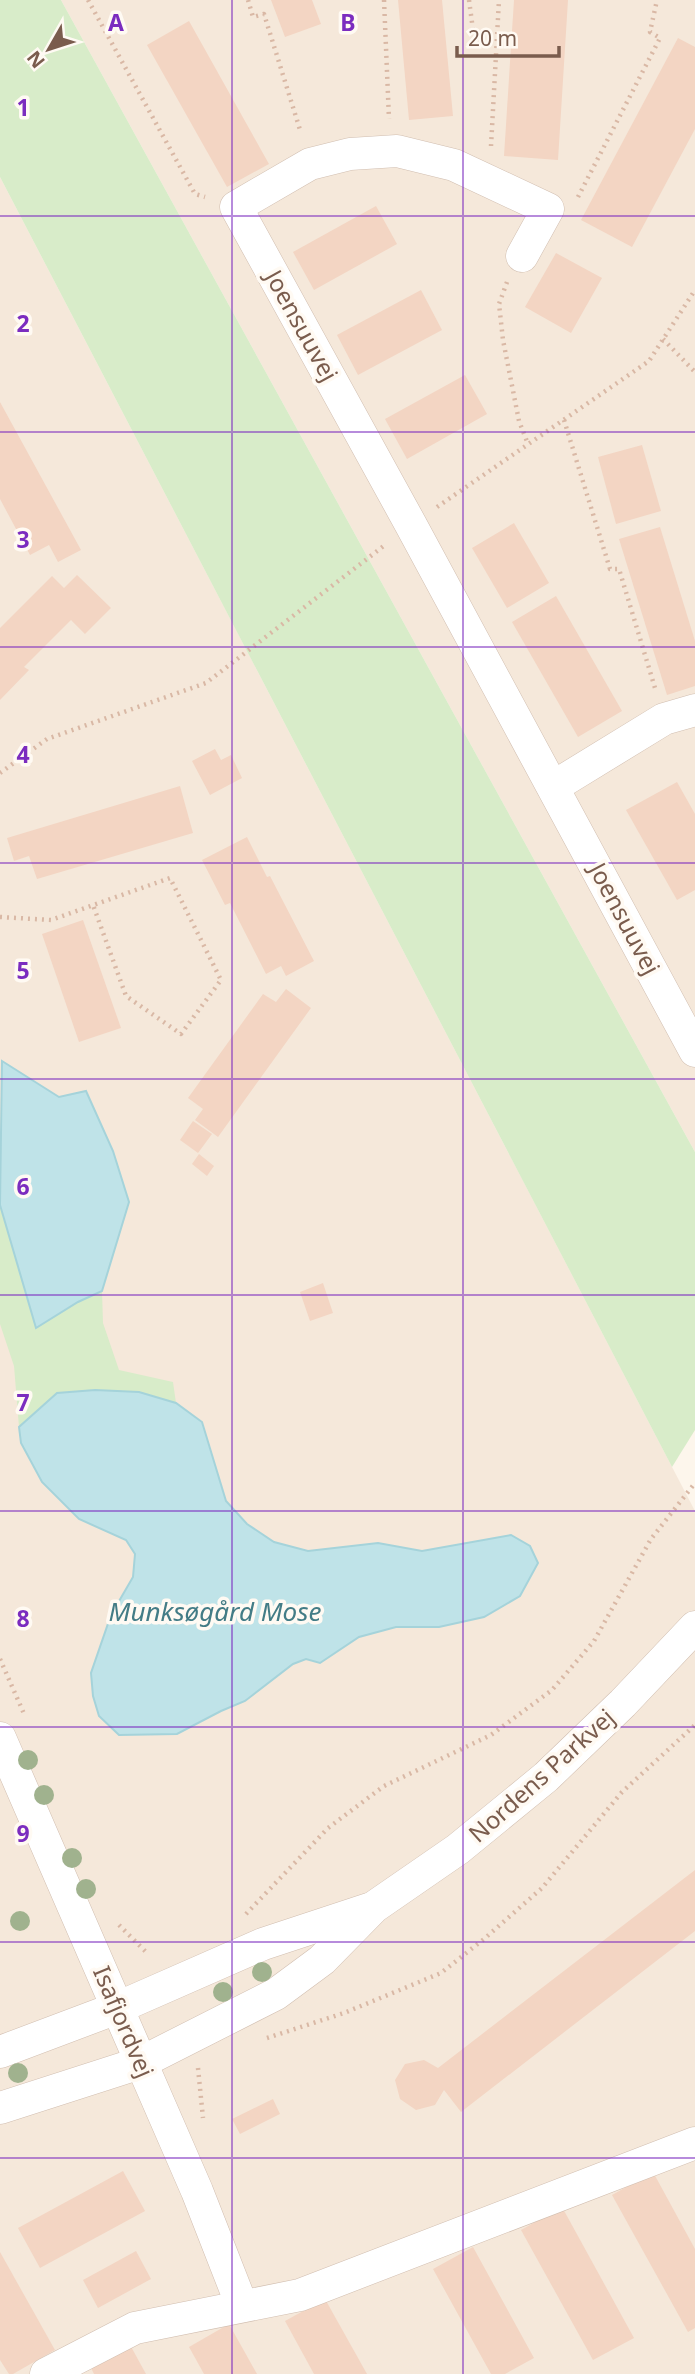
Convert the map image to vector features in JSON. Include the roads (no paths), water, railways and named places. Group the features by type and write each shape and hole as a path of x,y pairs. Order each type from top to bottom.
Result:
{"street":[{"name":"Joensuuvej","path":"522,256 548,209 454,164 390,152 350,154 310,164 236,207 695,1051"},
{"path":"553,787 664,719 695,710"},
{"name":"Nordens Parkvej","path":"0,2108 140,2063 276,1994 322,1960 374,1907 458,1849 546,1777 623,1703 695,1627"},
{"name":"Isafjordvej","path":"0,1738 197,2191 242,2306"},
{"name":"Nordens Parkvej","path":"0,2052 117,2008 263,1944 374,1907"},
{"path":"46,2374 135,2328 300,2295 695,2143"}],"water":[{"path":"2,1061 59,1097 86,1091 113,1151 129,1202 102,1291 78,1302 36,1328 0,1205"},
{"name":"Munksøgård Mose","path":"95,1390 139,1392 176,1403 202,1422 226,1501 247,1524 274,1542 308,1551 378,1543 422,1551 511,1535 530,1546 538,1563 520,1596 484,1617 439,1627 396,1627 359,1637 320,1663 306,1659 293,1664 245,1701 177,1734 119,1735 99,1716 93,1696 91,1673 111,1615 133,1577 135,1554 126,1540 79,1519 42,1482 21,1443 19,1427 57,1393"}]}
